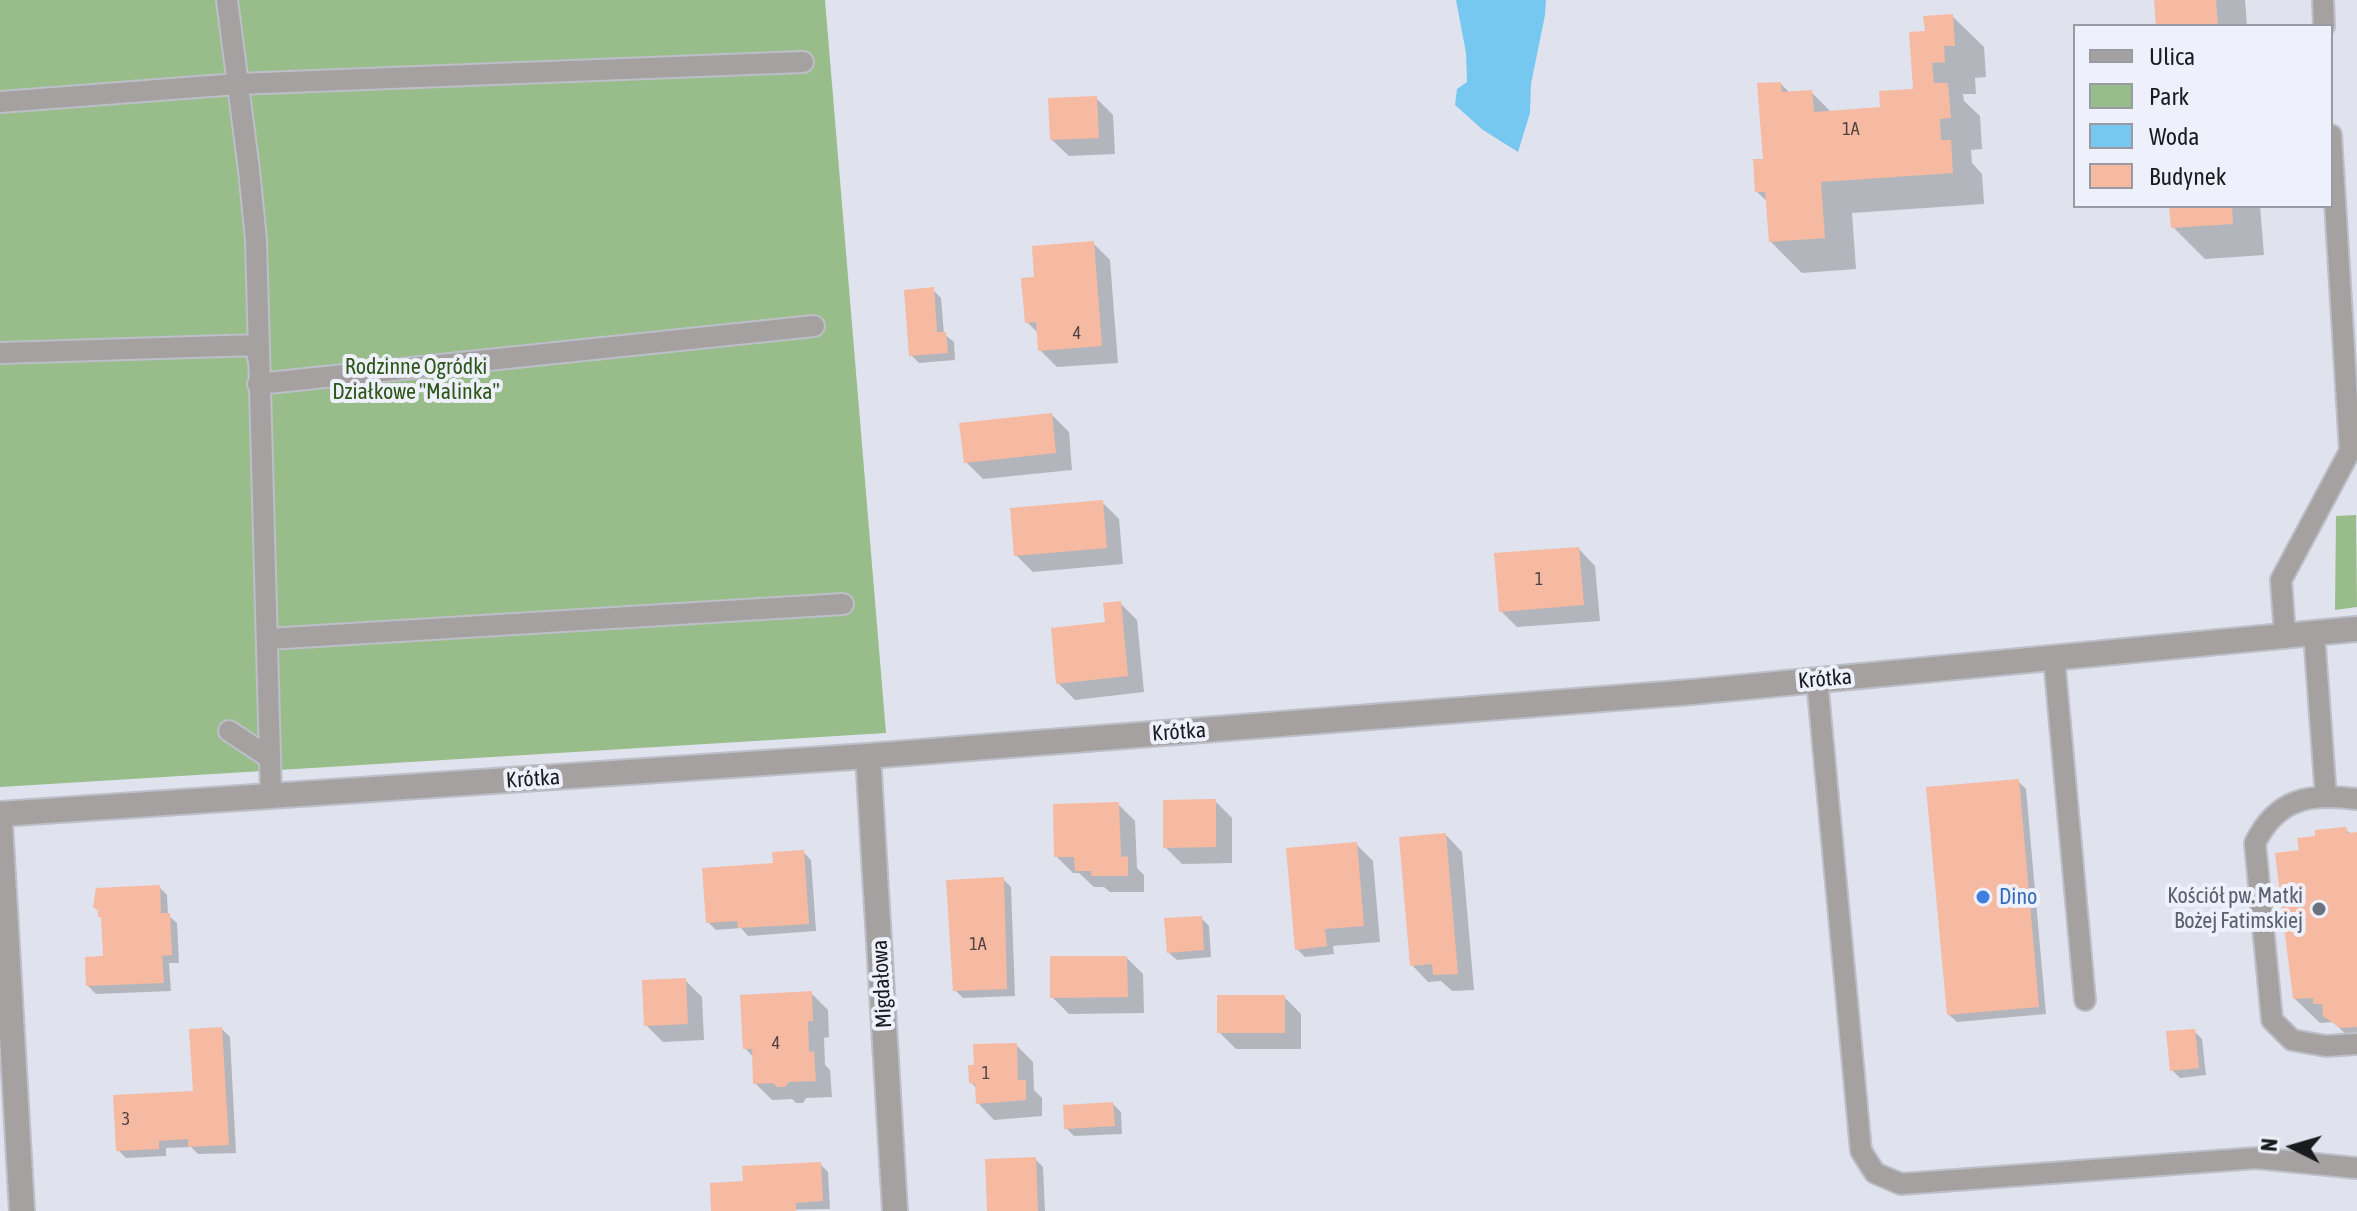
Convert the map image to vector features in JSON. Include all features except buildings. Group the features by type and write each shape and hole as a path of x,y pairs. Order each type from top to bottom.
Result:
{"street":[{"name":"Krótka","path":"0,814 868,756 1817,680 2357,629"},
{"name":"Migdałowa","path":"868,756 895,1211"},
{"path":"0,823 22,1211"}],"lane":[{"path":"227,0 256,240 271,797"},
{"path":"2323,0 2324,24"},
{"path":"0,102 237,84 803,62"},
{"path":"2285,636 2281,580 2350,451 2333,168"},
{"path":"258,384 814,326"},
{"path":"0,353 257,345"},
{"path":"268,639 843,604"},
{"path":"2314,633 2326,797"},
{"path":"2054,658 2085,1000"},
{"path":"1817,680 1861,1151 1875,1173 1901,1184 2257,1158 2357,1168"},
{"path":"229,731 270,758"},
{"path":"2357,799 2326,797 2283,807 2265,822 2255,843 2272,1020 2292,1040 2326,1046 2357,1044"}],"green space":[{"name":"Rodzinne Ogródki Działkowe \"Malinka\"","path":"0,0 825,0 886,733 0,787"},
{"path":"2356,515 2357,607 2335,610 2336,516"}],"water":[{"path":"1456,0 1546,0 1531,84 1530,113 1518,152 1483,130 1455,105 1457,89 1467,82 1466,53"}],"place":[{"name":"Dino","path":"1983,897"},
{"name":"Kościół pw. Matki Bożej Fatimskiej","path":"2319,909"}]}
